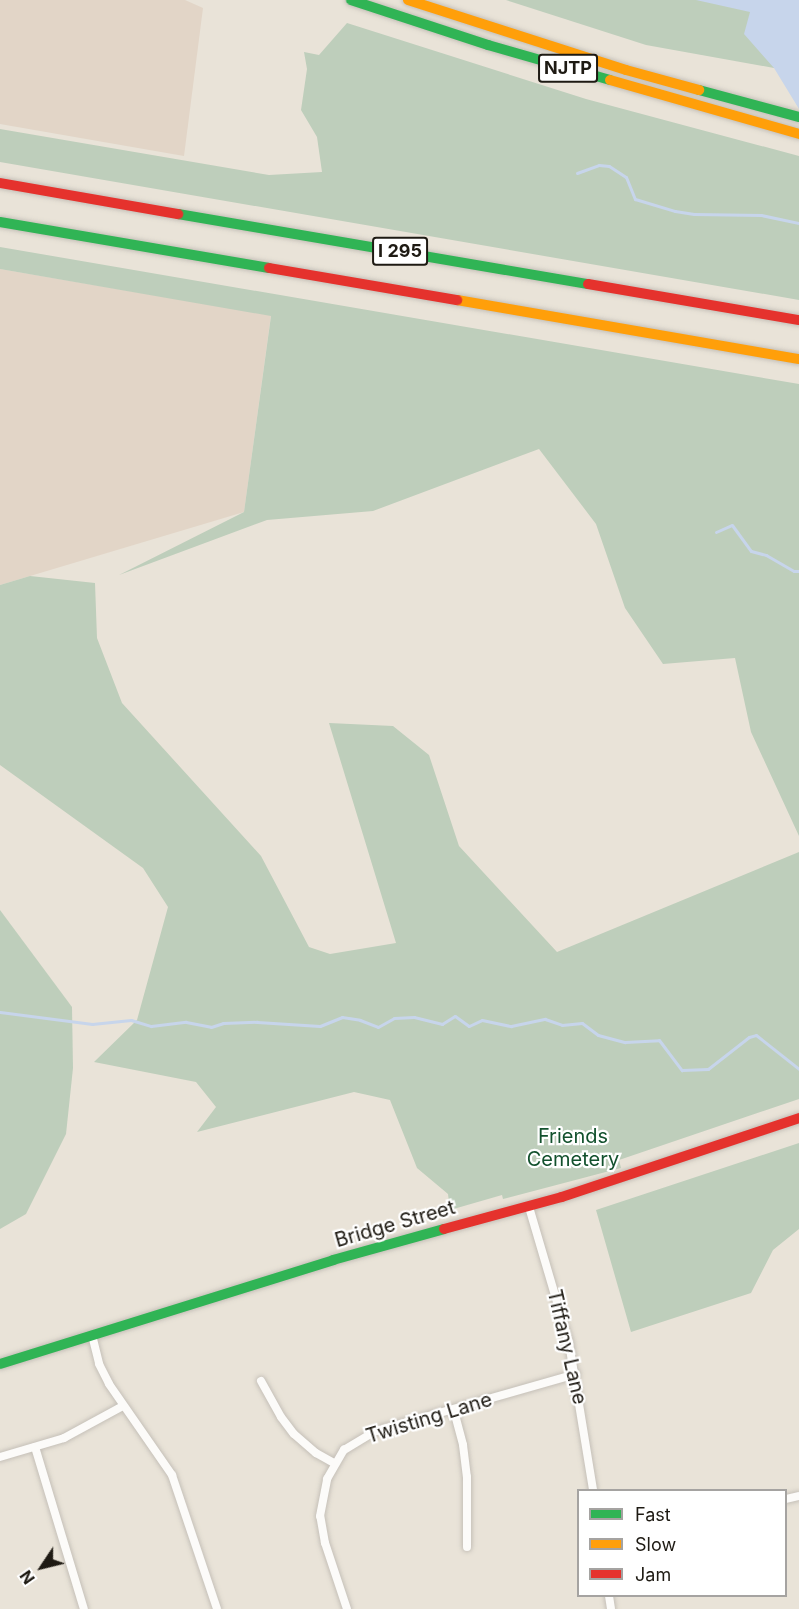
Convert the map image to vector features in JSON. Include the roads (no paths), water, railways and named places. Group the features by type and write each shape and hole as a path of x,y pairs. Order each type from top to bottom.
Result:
{"main road":[{"name":"NJTP","path":"351,0 488,45 799,134"},
{"name":"NJTP","path":"408,0 561,51 799,117"},
{"name":"I 295","path":"0,183 799,320"},
{"name":"I 295","path":"0,222 799,359"},
{"name":"Bridge Street","path":"0,1364 333,1260 529,1207 632,1175 799,1118"}],"street":[{"name":"Tiffany Lane","path":"529,1207 558,1300 576,1374 593,1489"},
{"path":"92,1335 103,1374 172,1475 217,1609"},
{"name":"Twisting Lane","path":"347,1609 325,1543 320,1516 323,1491 334,1463 344,1450 364,1436 576,1374"},
{"path":"261,1381 281,1417 294,1434 316,1453 334,1463"},
{"path":"0,1457 64,1438 123,1406"},
{"path":"454,1411 463,1445 467,1477 466,1547"},
{"path":"35,1447 84,1609"}],"water":[{"path":"696,0 799,0 799,109 774,68 744,34 750,12"}],"waterway":[{"path":"577,173 599,165 609,166 626,177 635,199 675,211 694,214 761,215 799,223"},
{"path":"716,532 732,525 751,551 766,555 794,571 799,571"},
{"path":"0,1012 92,1024 131,1020 151,1026 186,1022 211,1027 223,1023 257,1022 320,1026 342,1017 360,1020 378,1027 394,1018 414,1017 442,1024 455,1016 469,1026 482,1020 511,1026 545,1019 562,1025 582,1023 598,1035 625,1042 659,1040 682,1070 708,1069 749,1037 756,1035 799,1069"}],"park label":[{"name":"Friends Cemetery","path":"573,1148"}]}
